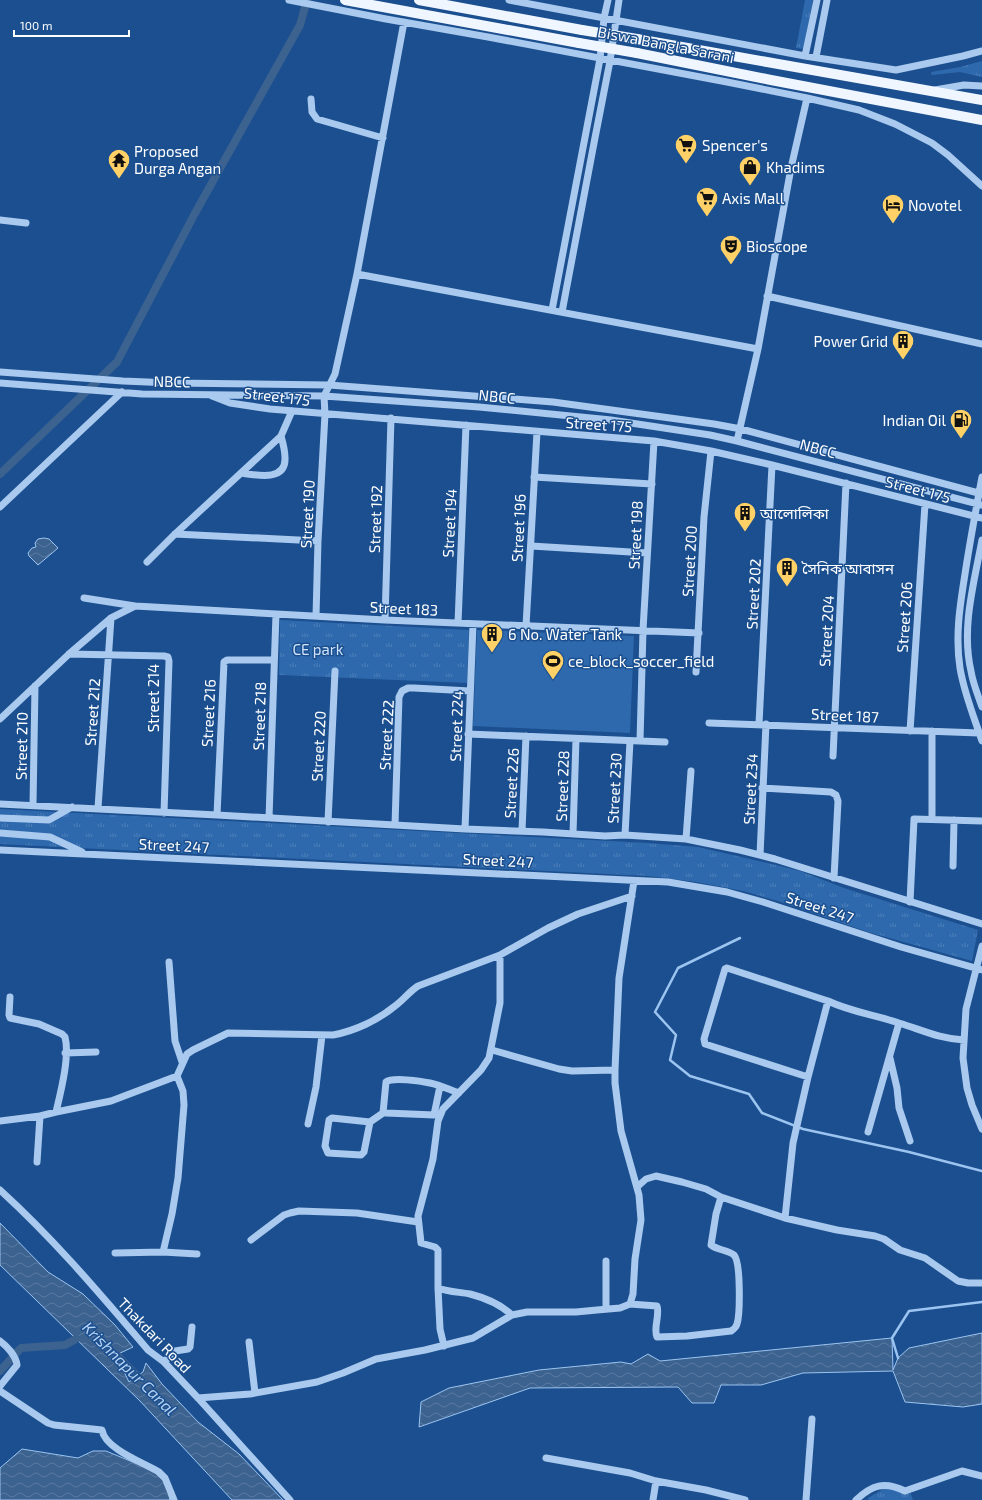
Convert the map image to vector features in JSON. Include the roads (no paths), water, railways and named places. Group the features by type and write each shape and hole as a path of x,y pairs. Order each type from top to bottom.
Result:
{"main road":[{"name":"Biswa Bangla Sarani","path":"345,0 637,53 982,120"},
{"name":"Biswa Bangla Sarani","path":"419,0 982,100"}],"street":[{"path":"289,0 807,98 859,110 880,117 909,130 948,154 982,186"},
{"path":"510,0 816,58 896,70 982,51"},
{"path":"552,310 600,59 604,18 608,0"},
{"path":"562,312 610,61 619,0"},
{"path":"805,56 817,0"},
{"path":"816,58 826,0"},
{"path":"324,396 335,374 357,274 404,22"},
{"path":"932,90 964,85 982,86"},
{"path":"737,441 758,348 791,168 807,98"},
{"path":"311,99 312,112 317,119 382,138"},
{"path":"0,220 26,223"},
{"path":"357,274 758,348"},
{"path":"767,296 982,344"},
{"path":"0,372 123,382 329,384 553,402 714,424 740,429 980,493"},
{"path":"99,390 102,380"},
{"name":"NBCC","path":"0,382 142,394 324,396 479,407 611,420 710,435 737,441 979,504"},
{"path":"0,507 119,392"},
{"name":"Street 175","path":"208,395 230,403 292,411 391,418 654,441 711,451 772,465 982,518"},
{"name":"Street 190","path":"316,616 318,541 325,414 324,396"},
{"path":"147,562 175,534 281,436 292,411"},
{"name":"Street 192","path":"385,620 391,418"},
{"name":"Street 194","path":"458,623 466,425"},
{"name":"Street 196","path":"526,626 534,477 538,432"},
{"path":"241,473 269,476 278,473 283,468 285,460 281,436"},
{"name":"Street 198","path":"643,630 654,441"},
{"name":"Street 200","path":"696,672 704,517 711,451"},
{"name":"Street 202","path":"763,724 772,465"},
{"path":"534,477 652,484"},
{"path":"982,477 979,504 974,517 960,608 958,632 959,662 963,681 982,741"},
{"name":"Street 204","path":"833,756 846,483"},
{"name":"Street 206","path":"910,731 925,504"},
{"path":"175,534 318,541"},
{"path":"982,540 969,613 967,645 970,670 982,706"},
{"path":"531,546 647,553"},
{"path":"84,598 135,606"},
{"name":"Street 183","path":"0,719 69,654 111,618 135,606 385,620 698,633"},
{"name":"Street 218","path":"269,818 276,614"},
{"name":"Street 212","path":"98,808 111,618"},
{"name":"Street 224","path":"465,829 473,624"},
{"name":"Street 230","path":"640,741 643,630"},
{"name":"Street 214","path":"69,654 109,654 168,657 164,813"},
{"name":"Street 216","path":"217,815 224,662 227,660 274,660"},
{"name":"Street 220","path":"328,822 335,671"},
{"path":"974,685 982,686"},
{"name":"Street 210","path":"33,805 35,686"},
{"name":"Street 222","path":"395,825 399,697 402,691 408,688 414,688 470,691"},
{"name":"Street 187","path":"709,723 980,733"},
{"name":"Street 234","path":"760,855 763,724"},
{"path":"932,732 932,819"},
{"path":"468,734 665,742"},
{"name":"Street 226","path":"522,831 526,736"},
{"name":"Street 228","path":"573,834 576,739"},
{"name":"Street 230","path":"625,835 630,741"},
{"path":"686,839 691,771"},
{"path":"762,788 831,792 836,794 838,801 834,878"},
{"name":"Street 247","path":"0,804 98,808 164,813 465,829 605,836 625,835 686,839 760,855 982,924"},
{"path":"0,818 48,820 72,807"},
{"path":"910,902 914,819 982,821"},
{"path":"953,866 954,820"},
{"path":"0,833 50,837 85,854"},
{"name":"Street 247","path":"0,850 668,882 727,892 763,902 901,947 980,970"},
{"path":"630,1304 633,1294 635,1259 641,1220 639,1196 622,1131 615,1083 615,1070 619,978 634,880"},
{"path":"163,1252 172,1214 178,1178 184,1105 183,1091 177,1076 182,1062 187,1054 228,1033 333,1035 347,1032 389,1011 418,986 500,956 548,928 578,914 632,896"},
{"path":"982,946 980,970 966,1009 963,1058 967,1088 982,1129"},
{"path":"444,1346 440,1329 438,1250 435,1247 421,1243 418,1222 420,1208 433,1158 439,1117 443,1109 481,1070 489,1058 492,1050 500,1003 500,956"},
{"path":"168,962 175,1041 182,1062"},
{"path":"808,1077 708,1046 704,1042 724,971 727,968 841,1007 899,1023 936,1036 953,1040 964,1040"},
{"path":"10,997 10,1018 39,1024 65,1036 66,1040 62,1087 56,1112"},
{"path":"785,1218 797,1126 808,1077 828,1002"},
{"path":"868,1132 899,1023"},
{"path":"308,1124 316,1087 322,1035"},
{"path":"492,1050 559,1070 615,1070"},
{"path":"65,1053 96,1052"},
{"path":"890,1056 897,1088 899,1108 910,1141"},
{"path":"0,1121 40,1116 111,1101 177,1076"},
{"path":"383,1113 387,1081 403,1080 430,1083 460,1093"},
{"path":"370,1122 364,1152 361,1155 328,1153 325,1146 329,1120 332,1118 370,1122 383,1113 434,1115 440,1086"},
{"path":"37,1162 40,1116"},
{"path":"637,1188 649,1177 661,1176 706,1188 721,1197 785,1218 884,1239 900,1250 925,1258 958,1281 982,1283"},
{"name":"Thakdari Road","path":"0,1190 33,1220 62,1250 148,1350 164,1362 290,1500"},
{"path":"198,1398 254,1393 317,1382 342,1374 376,1359 444,1346 473,1338 512,1315 527,1312 576,1312 606,1310 626,1307 630,1304 657,1306 657,1337 687,1336 731,1331 738,1323 740,1296 736,1260 733,1255 711,1245 716,1214 721,1197"},
{"path":"251,1240 275,1221 290,1212 310,1211 357,1213 418,1222"},
{"path":"115,1253 163,1252 197,1254"},
{"path":"606,1261 606,1310"},
{"path":"438,1288 470,1294 489,1300 500,1305 512,1315"},
{"path":"164,1362 174,1351 188,1349 190,1347 192,1327"},
{"path":"0,1341 8,1349 16,1361 16,1367 0,1386"},
{"path":"249,1342 254,1393"},
{"path":"0,1391 54,1425 102,1430 104,1437 126,1455 163,1475 174,1500"},
{"path":"806,1500 812,1419"},
{"path":"546,1458 630,1473 656,1482 706,1490 745,1500"},
{"path":"856,1500 866,1492 878,1486 894,1486 905,1490 962,1471 982,1476"},
{"path":"653,1500 656,1482"}],"water":[{"path":"38,539 49,539 58,548 38,565 28,553 32,548 36,547 35,543"},
{"path":"0,1223 48,1272 83,1294 115,1325 133,1347 116,1355 129,1382 143,1372 146,1363 162,1384 198,1422 239,1454 283,1500 232,1500 140,1401 0,1265"},
{"path":"982,1333 982,1404 963,1407 905,1402 893,1371 803,1373 761,1385 721,1385 714,1403 692,1403 678,1387 530,1388 419,1427 421,1402 449,1388 539,1370 621,1362 631,1364 648,1354 660,1361 892,1338 893,1370 898,1358 909,1348"},
{"path":"22,1449 78,1458 93,1451 106,1451 152,1470 166,1483 170,1500 0,1500 0,1468"}],"waterway":[{"path":"0,474 117,362 194,215 300,25 307,0"},
{"path":"740,938 678,968 655,1012 676,1035 670,1060 690,1076 749,1094 762,1113 803,1129 909,1152 982,1171"},
{"path":"898,1358 892,1338 909,1311 982,1302"},
{"path":"0,1371 21,1348 65,1345 76,1339"},
{"name":"Krishnapur Canal","path":"110,1348 145,1384"}],"place":[{"name":"Spencer's","path":"686,164"},
{"name":"Proposed Durga Angan","path":"119,180"},
{"name":"Khadims","path":"750,186"},
{"name":"Axis Mall","path":"707,218"},
{"name":"Novotel","path":"893,224"},
{"name":"Bioscope","path":"731,266"},
{"name":"Power Grid","path":"903,360"},
{"name":"Indian Oil","path":"961,440"},
{"name":"আলোলিকা","path":"745,532"},
{"name":"সৈনিক আবাসন","path":"787,588"},
{"name":"6 No. Water Tank","path":"492,654"},
{"name":"ce_block_soccer_field","path":"553,680"}],"park label":[{"name":"CE park","path":"318,649"}]}
